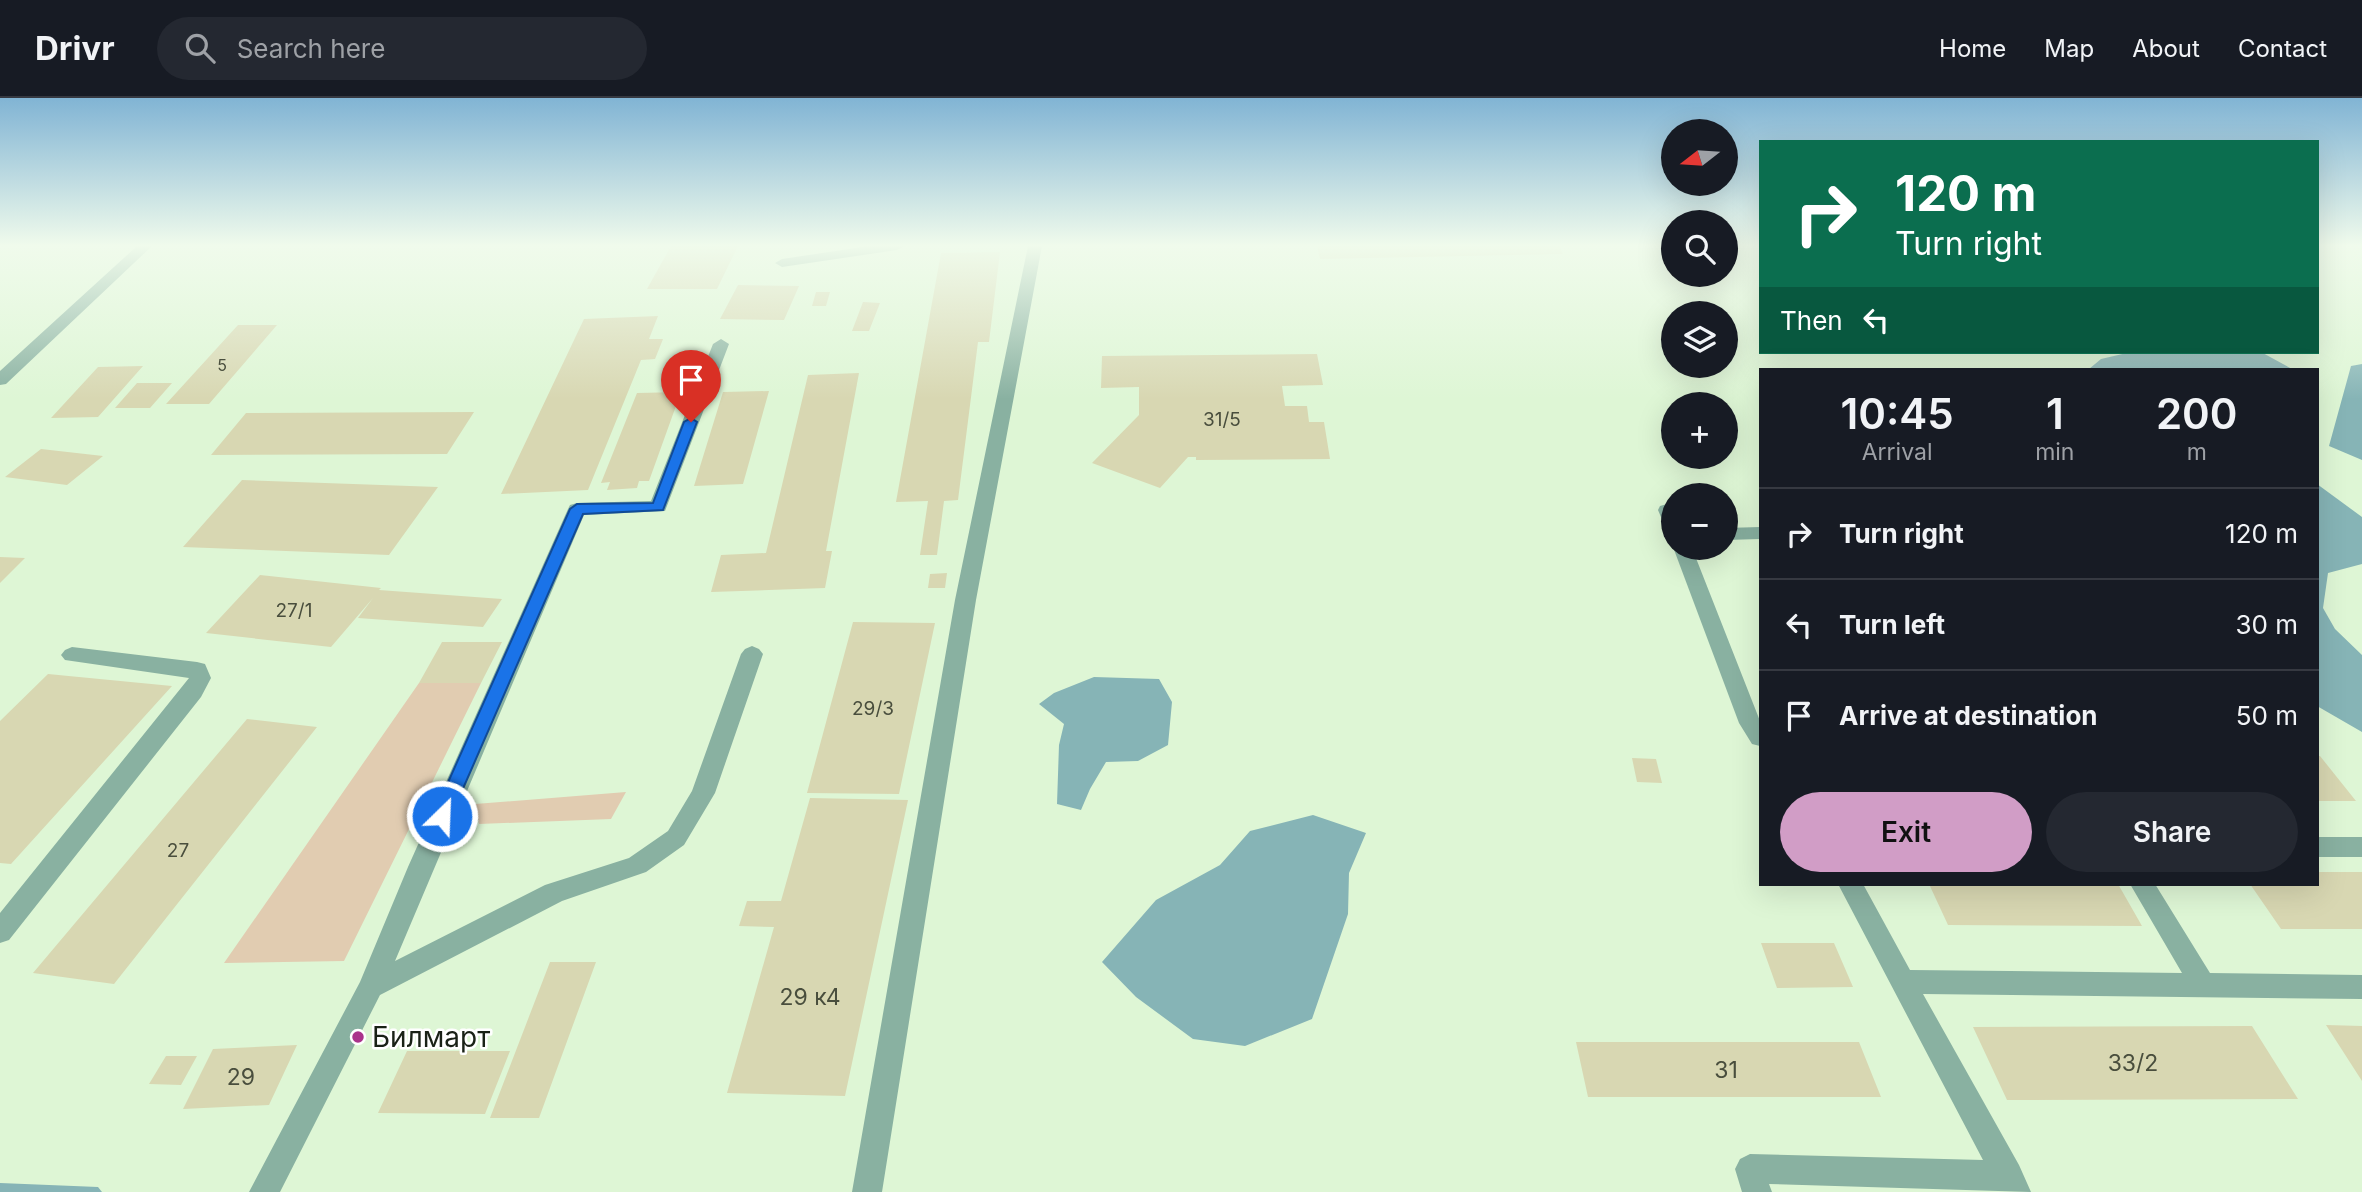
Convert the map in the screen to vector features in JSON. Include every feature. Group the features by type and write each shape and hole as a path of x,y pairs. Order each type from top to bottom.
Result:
{"street":[{"path":"0,380 90,297"},
{"path":"866,1192 939,743 1003,394 1024,297"},
{"path":"264,1192 371,987 420,867 577,509 658,507 721,344"},
{"path":"1738,534 1759,533"},
{"path":"1687,560 1750,723 1759,736"},
{"path":"371,987 554,893 637,865 676,838 703,793 752,653"},
{"path":"0,932 193,691 200,678 197,670 72,655"},
{"path":"2319,847 2362,847"},
{"path":"1851,886 2012,1184"},
{"path":"2143,886 2203,985"},
{"path":"1904,982 2362,987"},
{"path":"1757,1192 1750,1169 2012,1184"}],"shaded area":[{"path":"419,683 481,683 344,961 224,963"},
{"path":"626,792 611,819 479,824 475,804"}],"water":[{"path":"2122,354 2265,354 2290,368 2090,368 2101,359"},
{"path":"2362,364 2362,460 2329,446 2351,366"},
{"path":"2319,485 2362,517 2362,564 2328,573 2323,608 2335,629 2362,655 2362,732 2319,707"},
{"path":"1094,677 1159,679 1172,702 1168,745 1138,761 1106,762 1081,810 1057,804 1059,745 1064,724 1039,704 1054,693"},
{"path":"1313,815 1366,833 1349,873 1348,914 1312,1019 1245,1046 1193,1039 1136,997 1102,962 1156,900 1220,865 1250,831"},
{"path":"0,1183 98,1187 102,1192 0,1192"}],"building":[{"path":"732,297 794,297 784,320 720,319"},
{"path":"815,297 829,297 826,306 812,306"},
{"path":"933,297 994,297 989,342 978,342 958,500 944,501 937,555 920,555 928,501 896,502"},
{"path":"863,302 880,303 869,331 852,331"},
{"path":"658,316 649,339 663,339 655,359 641,360 588,490 501,494 584,319"},
{"path":"238,325 277,325 209,404 166,404"},
{"path":"1317,354 1323,385 1282,386 1285,406 1307,406 1309,422 1324,422 1330,459 1196,460 1196,457 1188,457 1160,488 1092,463 1139,415 1139,387 1101,388 1102,356"},
{"path":"143,366 98,417 51,418 98,367"},
{"path":"859,373 826,551 832,551 825,588 711,592 721,555 766,553 808,375"},
{"path":"137,383 172,383 150,408 115,408"},
{"path":"769,391 743,484 694,486 723,392"},
{"path":"681,392 649,481 639,481 637,488 607,490 610,482 601,483 637,393"},
{"path":"474,412 447,454 211,455 246,413"},
{"path":"41,449 103,456 67,485 5,477"},
{"path":"242,480 438,487 389,555 183,547"},
{"path":"0,557 25,558 0,583"},
{"path":"947,573 945,588 928,588 930,574"},
{"path":"260,575 381,588 379,590 502,599 483,627 358,618 373,598 331,647 206,633"},
{"path":"853,622 935,623 899,794 807,793"},
{"path":"442,642 502,642 481,683 419,683"},
{"path":"48,674 172,686 11,864 0,863 0,721"},
{"path":"247,719 317,727 114,984 33,973"},
{"path":"2319,756 2320,756 2356,801 2319,801"},
{"path":"1632,758 1656,759 1662,783 1637,782"},
{"path":"810,798 908,800 845,1096 727,1093 774,927 739,926 747,901 781,901"},
{"path":"2319,872 2362,872 2362,929 2281,929 2251,886 2319,886"},
{"path":"1930,886 2119,886 2142,926 1948,925"},
{"path":"1761,943 1834,943 1853,987 1777,988"},
{"path":"550,962 596,962 539,1118 490,1118"},
{"path":"2326,1025 2362,1026 2362,1081"},
{"path":"2252,1026 2298,1099 2007,1100 1973,1027"},
{"path":"1576,1042 1859,1042 1881,1097 1588,1097"},
{"path":"297,1045 269,1105 183,1109 213,1049"},
{"path":"407,1051 510,1051 485,1114 378,1113"},
{"path":"166,1056 197,1056 181,1085 149,1084"}],"place":[{"name":"Билмарт","path":"358,1037"}],"route":[{"path":"442,816 577,509 658,507 691,422"}]}
